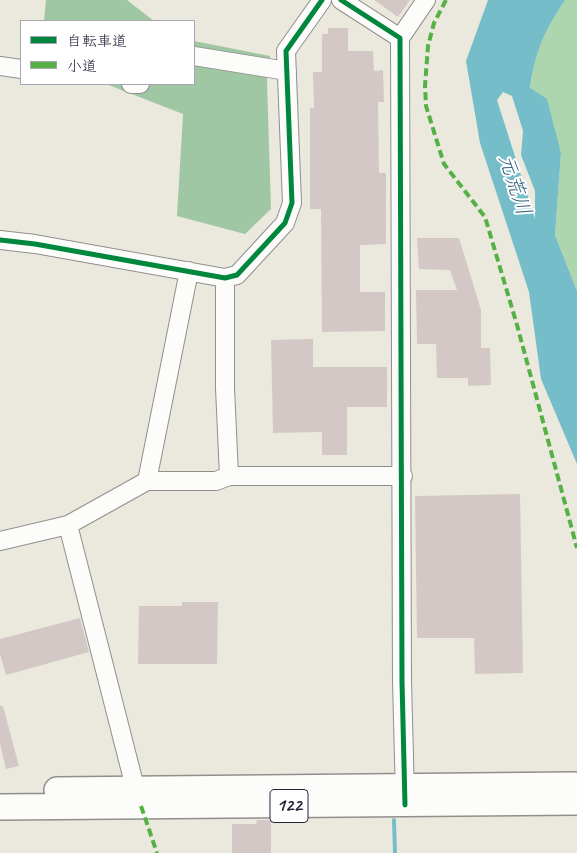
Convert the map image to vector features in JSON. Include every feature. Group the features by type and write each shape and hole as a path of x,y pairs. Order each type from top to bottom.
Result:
{"highway":[{"name":"122","path":"405,796 577,785"},
{"name":"122","path":"0,790 138,798"},
{"name":"122","path":"0,807 138,798 405,796 577,802"}],"street":[{"path":"0,240 225,278 237,275 285,223 292,203 286,52 322,0"},
{"path":"341,0 400,38"},
{"path":"405,796 402,681 403,476 400,38 426,0"},
{"path":"195,56 287,71"},
{"path":"0,66 20,69"},
{"path":"148,481 189,271"},
{"path":"225,278 225,388 229,476"},
{"path":"0,541 68,525 148,481 216,481 229,476 403,476"},
{"path":"68,525 138,798"}],"green space":[{"path":"46,0 127,0 153,20 44,20"},
{"path":"565,0 577,0 577,291 555,235 561,152 530,89 534,60 547,26"},
{"path":"195,41 270,56 267,81 271,209 245,234 177,216 183,114 109,85 195,85"}],"water":[{"name":"元荒川","path":"488,0 565,0 551,22 538,52 530,88 547,99 561,153 555,235 577,291 577,464 541,379 529,292 480,143 466,61","holes":["503,92 512,96 523,131 521,155 535,191 535,219 497,100"]}],"building":[{"path":"374,0 410,0 398,17"},
{"path":"328,28 348,28 348,51 373,51 374,71 383,70 384,102 378,102 379,173 386,173 386,244 360,245 360,292 385,292 385,331 322,332 321,209 310,209 310,108 314,108 313,72 322,72 322,34 328,34"},
{"path":"417,238 459,238 481,310 481,348 490,348 491,385 468,386 468,378 437,378 436,344 417,344 416,290 457,290 450,270 419,269"},
{"path":"313,339 313,367 387,367 387,407 347,407 347,455 322,455 322,432 273,433 271,340"},
{"path":"520,494 523,673 475,674 474,638 417,638 415,496"},
{"path":"182,602 218,602 217,664 138,664 139,606 182,606"},
{"path":"80,618 89,652 6,675 0,654 0,639"},
{"path":"0,706 3,706 19,766 6,769 0,744"},
{"path":"257,820 271,820 271,853 232,853 232,824 256,824"}],"waterway":[{"path":"394,820 395,853"}],"marked path":[{"path":"446,0 434,23 428,46 425,86 426,106 444,164 485,217 517,325 577,548"},
{"path":"141,806 157,853"}],"cycle path":[{"path":"0,240 35,244 225,278 237,275 285,223 292,203 286,51 322,0"},
{"path":"341,0 400,38 402,681 405,805"}]}
